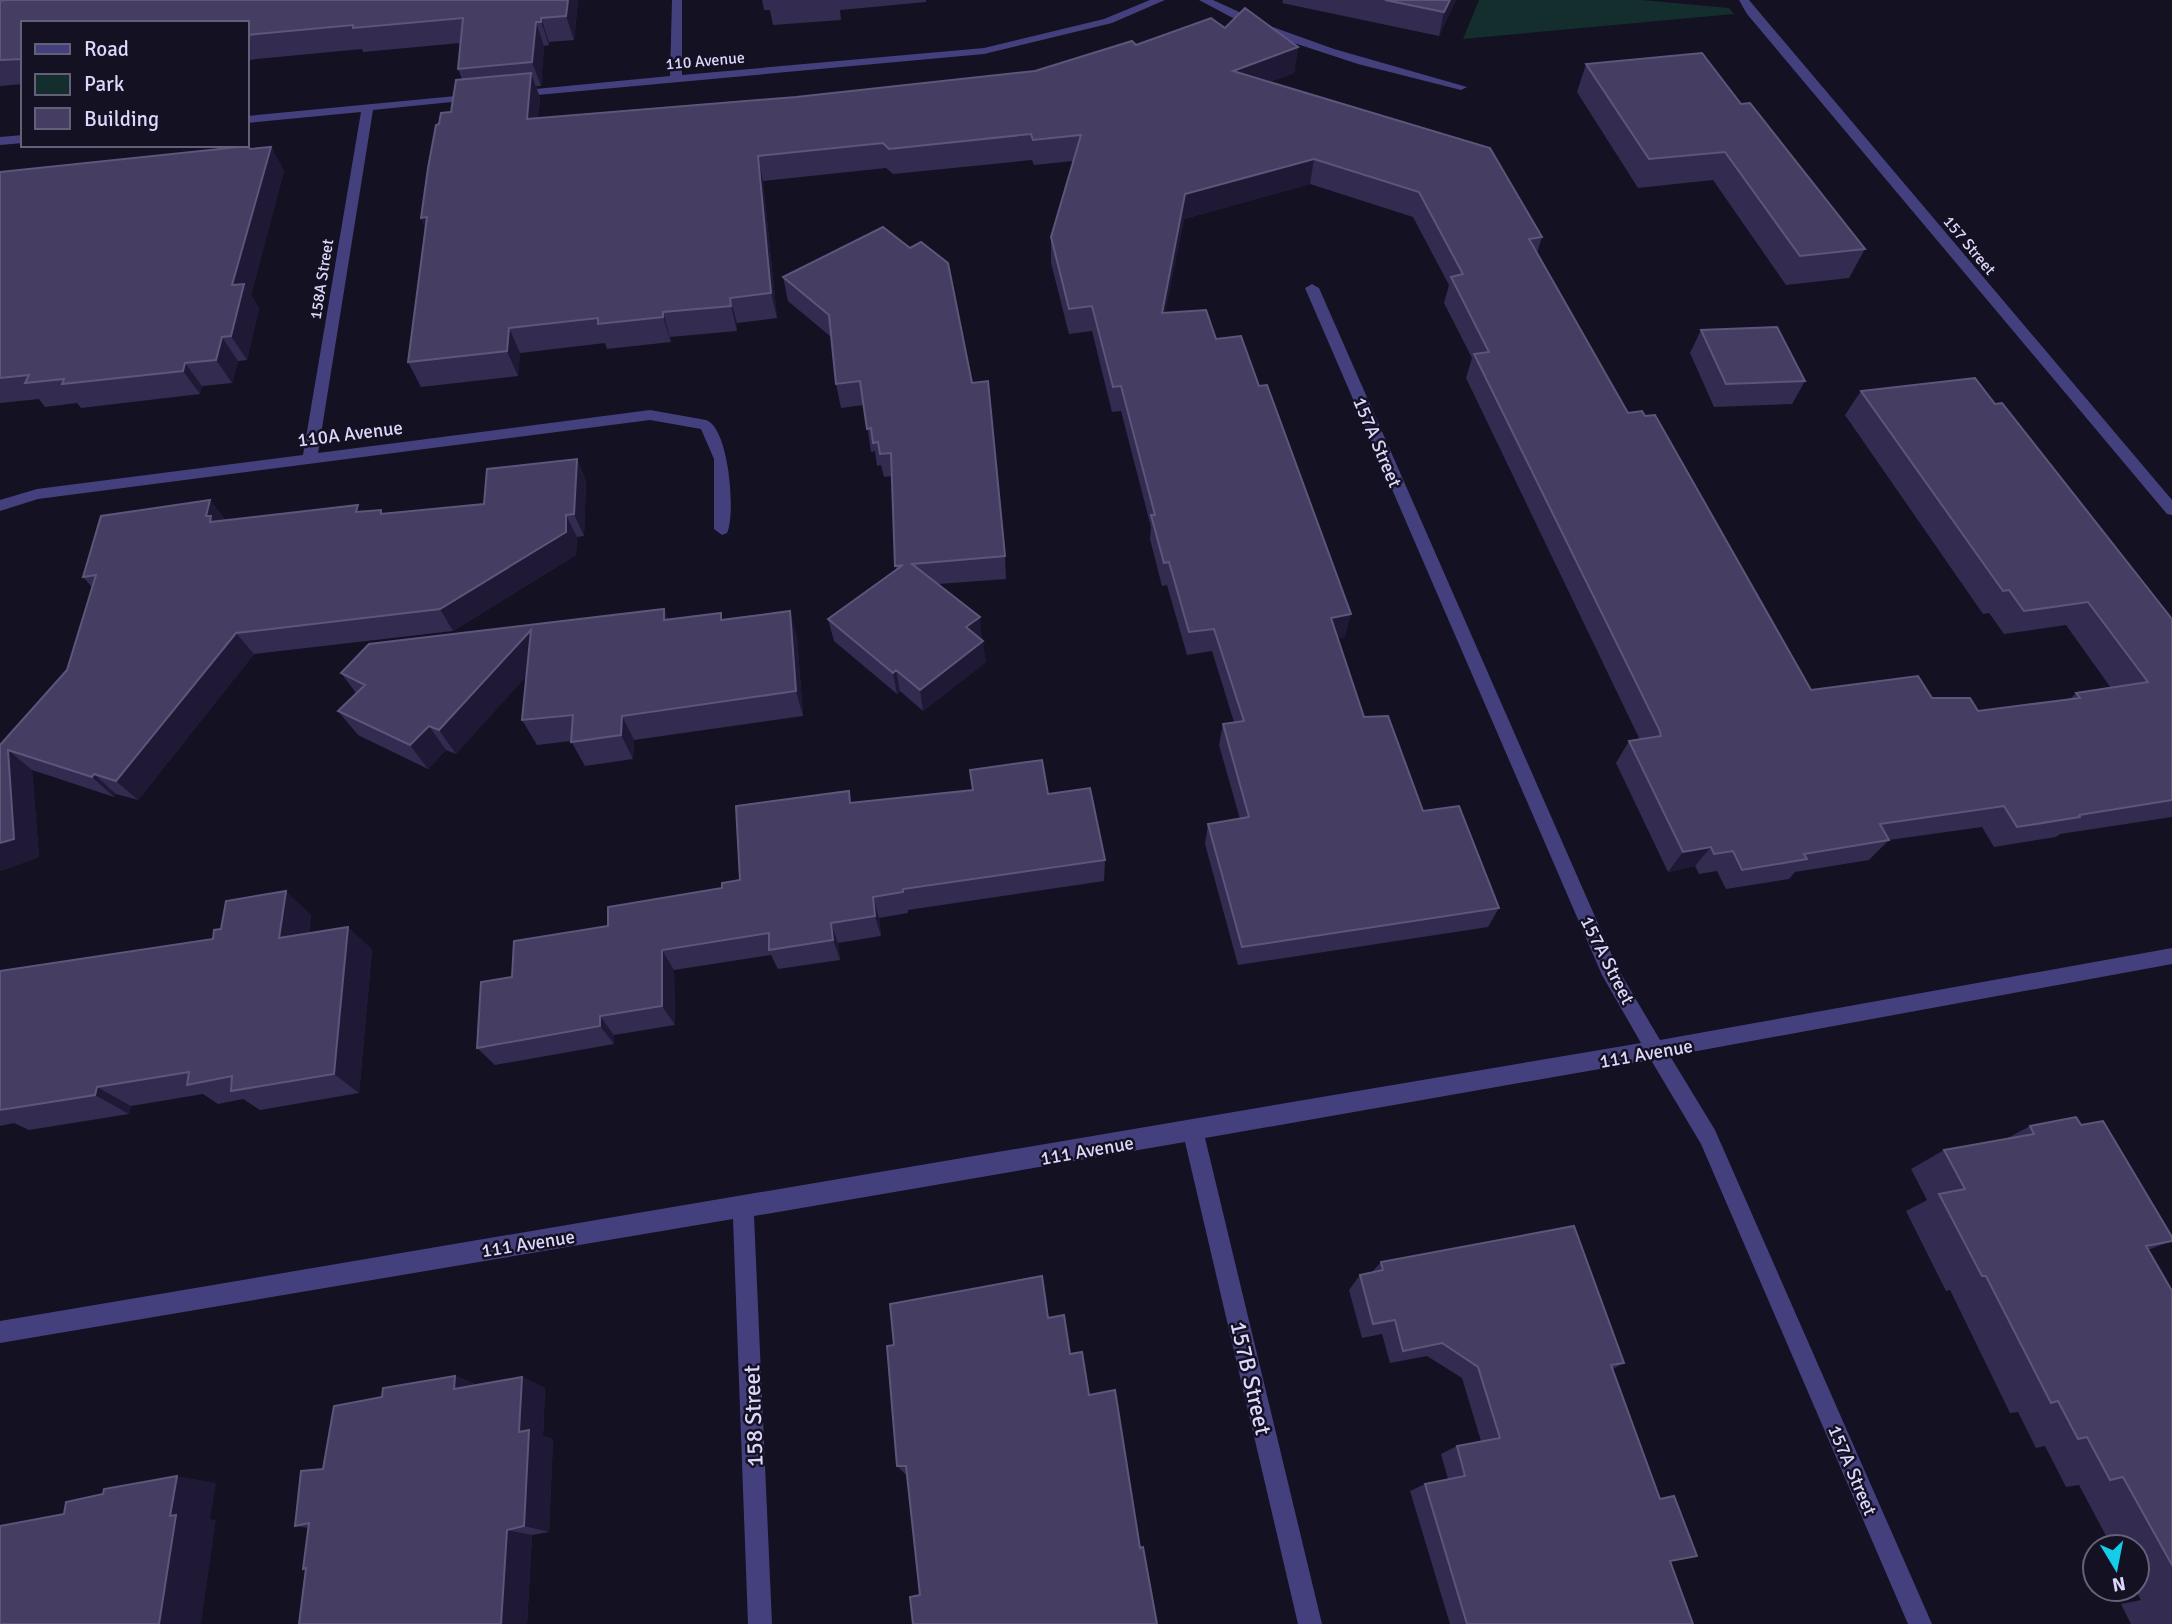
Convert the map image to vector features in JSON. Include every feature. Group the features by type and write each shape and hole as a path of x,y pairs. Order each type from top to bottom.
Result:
{"street":[{"path":"676,78 677,0"},
{"name":"110 Avenue","path":"502,95 984,51 1108,21 1160,0"},
{"path":"1204,0 1292,38 1368,66 1461,87"},
{"name":"157 Street","path":"1744,0 1751,12 2172,510"},
{"path":"248,119 489,96"},
{"name":"158A Street","path":"310,457 368,107"},
{"path":"0,141 21,139"},
{"name":"157A Street","path":"1312,288 1611,975 1659,1051 1708,1137 1920,1624"},
{"name":"110A Avenue","path":"0,506 37,494 650,415 706,425 721,459 722,530"},
{"name":"111 Avenue","path":"0,1332 1192,1132 1659,1051 2172,956"},
{"name":"157B Street","path":"1192,1132 1310,1624"},
{"name":"158 Street","path":"743,1208 760,1624"}],"green space":[{"path":"1479,0 1642,0 1729,8 1734,14 1463,39"}],"building":[{"path":"568,0 566,16 541,18 541,22 536,22 532,62 458,69 463,18 248,35 248,21 21,21 21,59 0,60 0,1"},
{"path":"1385,0 1450,0 1444,12"},
{"path":"1245,8 1298,47 1233,71 1490,148 1542,237 1529,239 1628,413 1642,411 1645,416 1655,415 1811,690 1918,676 1932,698 1970,698 1978,711 2080,698 2076,693 2148,682 2088,602 2024,611 2009,590 2003,591 1861,391 1975,378 1995,404 2002,403 2172,619 2172,800 2017,827 2004,806 1880,824 1889,840 1804,854 1807,859 1742,870 1733,851 1714,854 1711,847 1683,852 1629,741 1661,736 1659,729 1474,354 1489,352 1451,277 1463,274 1419,192 1314,159 1185,194 1162,313 1206,310 1216,339 1241,336 1259,386 1267,385 1351,614 1331,618 1364,717 1388,716 1423,811 1459,806 1499,908 1242,947 1208,824 1249,817 1223,724 1244,721 1214,629 1189,632 1169,562 1164,563 1151,515 1155,515 1121,386 1113,387 1092,306 1069,309 1051,237 1081,135 1033,140 1031,134 889,149 883,143 758,156 771,293 730,298 731,306 663,312 663,317 598,324 598,318 509,328 507,351 408,362 427,217 421,218 428,168 436,125 439,124 441,113 451,112 456,80 531,73 527,119 796,97 1035,71 1132,41 1136,45 1211,18 1225,28"},
{"path":"1702,53 1741,104 1750,103 1865,249 1800,256 1725,152 1649,159 1586,64"},
{"path":"248,146 250,149 271,147 232,285 244,284 231,336 222,337 216,360 185,363 183,371 62,384 64,379 25,383 29,375 0,378 0,172"},
{"path":"883,227 910,248 921,242 948,263 972,383 988,381 1005,556 912,564 980,617 966,627 983,641 920,690 896,670 893,673 828,619 903,565 895,566 891,453 880,454 878,442 873,443 871,428 867,429 860,381 836,384 829,315 783,277"},
{"path":"1777,327 1805,381 1726,384 1701,330"},
{"path":"577,459 574,514 566,515 566,532 440,609 236,633 116,781 94,774 92,777 8,750 14,839 0,843 0,745 67,670 96,575 83,577 101,516 210,500 206,516 211,516 210,522 358,505 356,512 381,510 381,514 484,504 487,469"},
{"path":"664,609 664,620 721,613 721,620 790,611 796,691 622,716 621,735 571,742 573,715 522,720 531,630 439,730 429,726 410,745 338,711 365,685 341,673 369,644"},
{"path":"1042,760 1048,794 1090,788 1105,860 903,889 903,892 873,897 875,916 831,923 833,940 769,950 769,933 662,950 662,1006 600,1016 600,1026 477,1048 481,982 512,977 514,941 608,926 608,907 722,888 722,883 740,880 736,806 849,791 850,803 973,790 970,770"},
{"path":"286,891 279,938 348,927 334,1074 231,1091 232,1076 187,1085 189,1072 97,1087 95,1095 0,1110 0,971 213,939 214,930 221,929 226,901"},
{"path":"2076,1117 2081,1125 2103,1121 2172,1237 2172,1241 2146,1246 2172,1291 2172,1565 2123,1477 2110,1480 2087,1437 2078,1439 2058,1401 2051,1403 1986,1276 1982,1276 1939,1194 1965,1189 1944,1150 2034,1134 2030,1126"},
{"path":"1574,1226 1624,1363 1611,1365 1660,1499 1674,1496 1697,1556 1670,1561 1693,1624 1467,1624 1425,1484 1465,1476 1457,1446 1500,1438 1478,1367 1442,1343 1403,1351 1395,1320 1373,1324 1360,1275 1383,1270 1381,1262"},
{"path":"1042,1276 1048,1318 1064,1315 1070,1354 1082,1352 1089,1395 1115,1390 1140,1548 1143,1547 1157,1624 913,1624 910,1597 920,1595 906,1466 897,1466 887,1346 894,1345 890,1304"},
{"path":"455,1376 454,1389 522,1377 519,1432 529,1430 524,1526 507,1530 501,1624 299,1624 309,1523 295,1526 301,1471 323,1469 334,1406 382,1397 383,1388"},
{"path":"177,1476 170,1516 176,1515 159,1624 0,1624 0,1526 64,1514 66,1502 103,1494 104,1489"}]}
